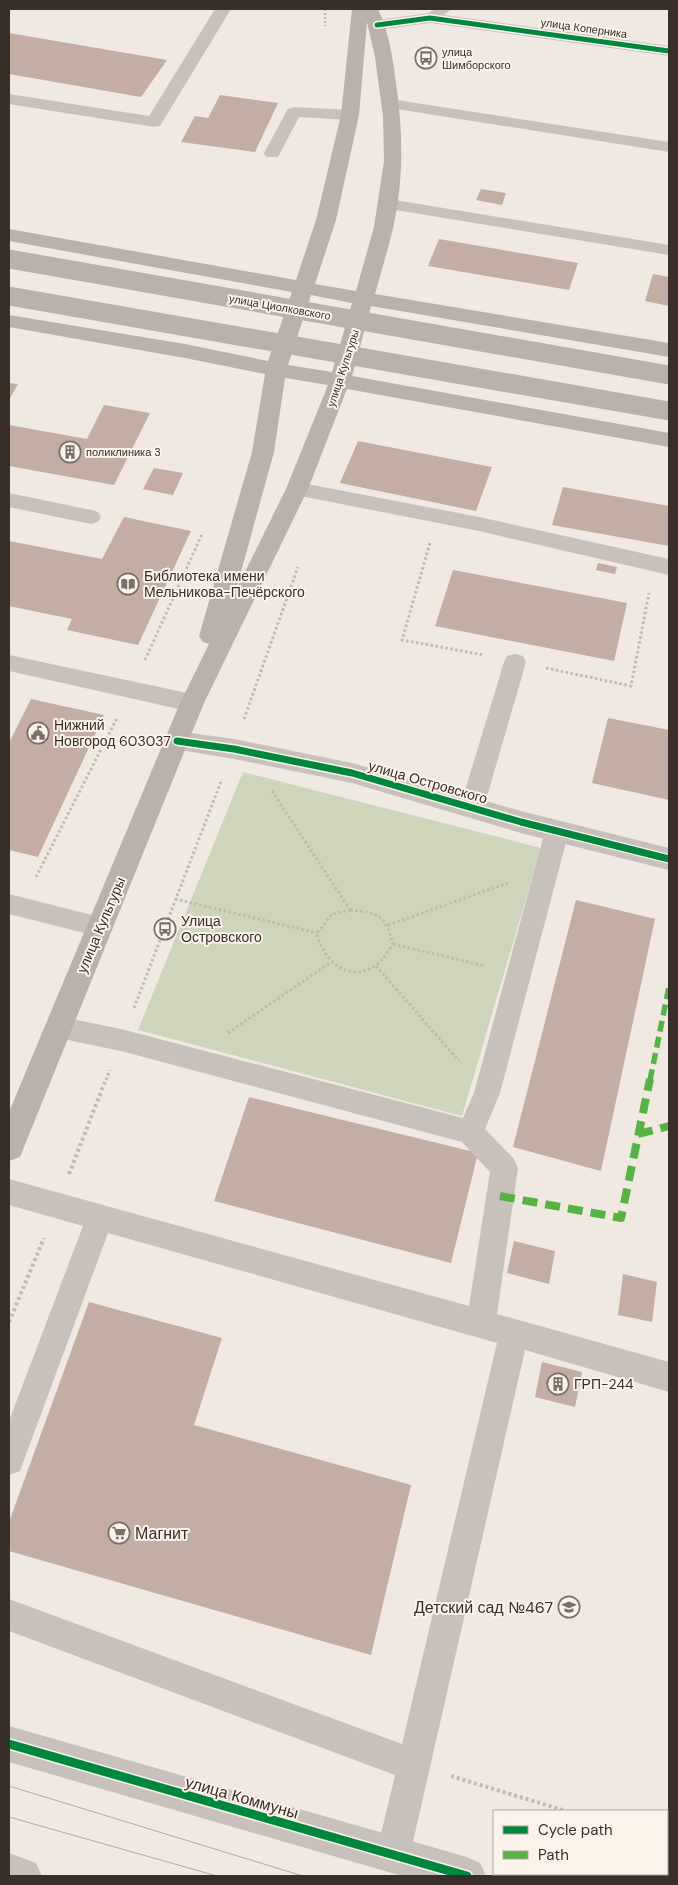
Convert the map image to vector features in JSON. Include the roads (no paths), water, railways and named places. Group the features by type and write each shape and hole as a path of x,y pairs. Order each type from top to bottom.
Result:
{"main road":[{"name":"улица Культуры","path":"192,703 263,452 276,369 326,220 350,115 360,9"},
{"name":"улица Культуры","path":"9,1147 192,703 297,489 340,381 365,299 389,204 393,161 390,104 384,57 377,25 370,9"},
{"path":"9,235 365,299 669,350"},
{"name":"улица Циолковского","path":"9,259 669,375"},
{"path":"9,296 669,411"},
{"path":"9,321 185,351 669,440"}],"street":[{"name":"улица Коперника","path":"377,25 437,13 669,51"},
{"name":"улица Островского","path":"177,741 234,749 352,773 521,822 669,860"},
{"name":"улица Коммуны","path":"9,1744 467,1876"},
{"path":"9,1872 23,1876"}],"lane":[{"path":"9,99 154,122 224,9"},
{"path":"390,104 669,147"},
{"path":"272,153 294,112 350,115"},
{"path":"389,204 669,250"},
{"path":"297,489 479,524 669,567"},
{"path":"9,500 91,517"},
{"path":"472,807 515,662"},
{"path":"9,663 192,703"},
{"path":"470,1132 487,1093 557,831"},
{"path":"15,906 100,927"},
{"path":"58,1027 121,1040 470,1132 504,1168 481,1324"},
{"path":"9,1192 669,1378"},
{"path":"9,1460 100,1217"},
{"path":"393,1855 514,1333"},
{"path":"9,1615 414,1765"}],"tram line":[{"path":"9,1786 303,1876"},
{"path":"9,1817 217,1876"}],"place":[{"name":"улица Шимборского","path":"426,58"},
{"name":"поликлиника 3","path":"70,452"},
{"name":"Библиотека имени Мельникова-Печёрского","path":"128,584"},
{"name":"Нижний Новгород 603037","path":"38,733"},
{"name":"Улица Островского","path":"165,929"},
{"name":"ГРП-244","path":"558,1384"},
{"name":"Магнит","path":"119,1533"},
{"name":"Детский сад №467","path":"569,1607"}]}
